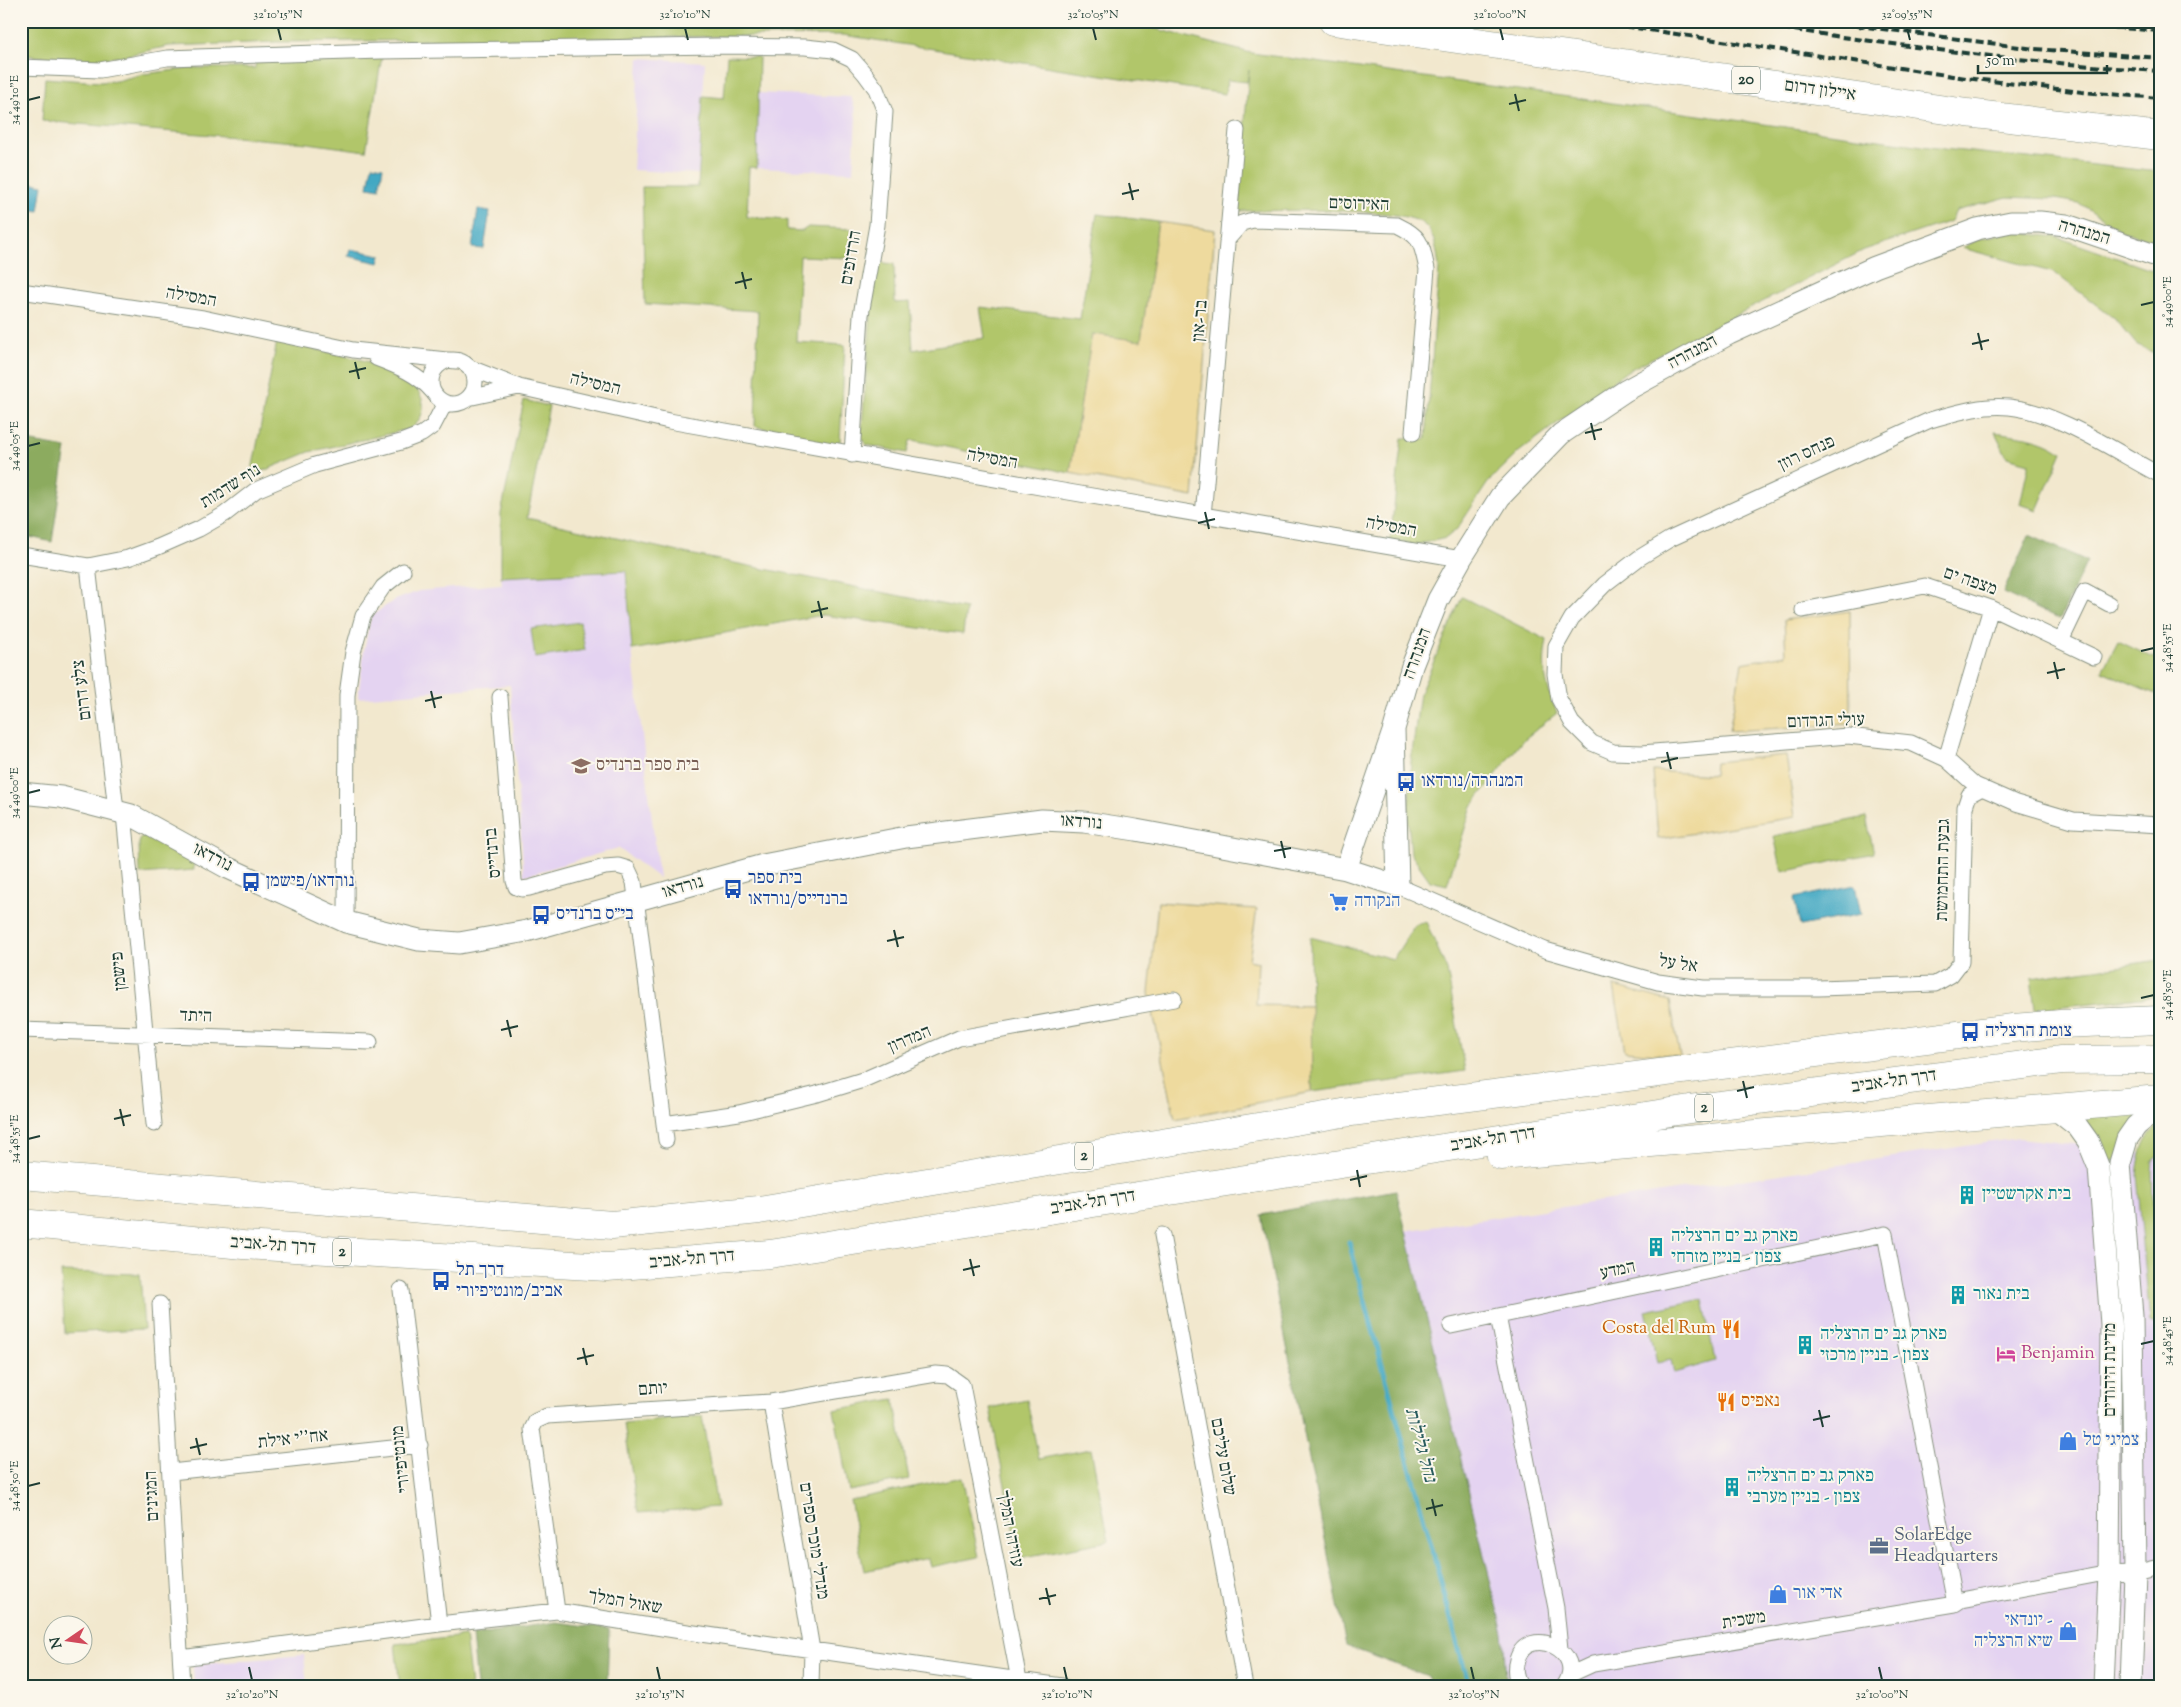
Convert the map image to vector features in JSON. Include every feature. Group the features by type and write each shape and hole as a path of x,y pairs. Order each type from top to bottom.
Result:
{"highway":[{"name":"איילון דרום","path":"1333,21 1957,111 2160,136"},
{"name":"2","path":"21,1175 612,1226 758,1210 1343,1113 2013,1028 2160,1020"},
{"name":"דרך תל-אביב","path":"21,1223 243,1245 607,1267 770,1254 1690,1109 2051,1061 2160,1059"},
{"path":"1250,1178 2160,1099"}],"street":[{"name":"הרדופים","path":"21,67 100,70 177,58 390,51 737,46 805,47 833,50 852,59 865,74 876,89 886,112 877,225 861,315 852,455"},
{"name":"בר-און","path":"1203,516 1237,130"},
{"name":"האירוסים","path":"1227,240 1242,223 1254,220 1397,225 1414,233 1421,243 1427,269 1414,432"},
{"name":"המנהרה","path":"1346,869 1378,771 1394,729 1412,666 1438,600 1500,497 1561,434 1625,390 1683,358 1763,318 1875,267 1977,229 2021,222 2066,225 2160,257"},
{"name":"המסילה","path":"21,291 203,318 353,350 462,364 519,387 669,421 852,455 1461,559"},
{"name":"המסילה","path":"353,350 413,374 433,392"},
{"path":"443,362 462,364 474,379 472,392 468,398 456,404 446,403 433,392 431,385 433,372 443,362"},
{"name":"המסילה","path":"468,398 519,387"},
{"name":"נוף שדמות","path":"21,555 88,566 128,558 199,529 225,514 256,490 316,464 402,442 422,434 433,426 446,403"},
{"name":"פנחס רוזן","path":"1559,700 1555,674 1556,646 1572,618 1605,584 1632,563 1670,539 1930,420 1956,412 1986,407 2009,407 2030,411 2055,420 2160,475"},
{"name":"צלע דרום","path":"88,566 120,812"},
{"path":"346,922 347,695 353,652 363,616 383,587 403,571"},
{"name":"מצפה ים","path":"1803,610 1925,586 1992,608 2094,657"},
{"path":"2061,641 2085,591 2109,604"},
{"path":"1946,759 1992,608"},
{"name":"ברנדייס","path":"500,697 516,887 522,889 529,888 606,867 618,866 628,869 634,882 638,901"},
{"name":"עולי הגרדום","path":"1559,700 1572,723 1592,744 1612,752 1642,753 1690,750 1848,736 1911,743 1946,759 1976,785 2016,803 2073,820 2160,825"},
{"name":"המנהרה","path":"1394,729 1398,886"},
{"name":"גבעת התחמושת","path":"1961,962 1965,807 1969,795 1982,788"},
{"name":"נורדאו","path":"21,793 61,797 131,815 272,889 346,922 419,940 460,943 527,931 763,865 906,837 1042,820 1084,822 1136,830 1346,869 1398,886"},
{"name":"פישמן","path":"120,812 154,1124"},
{"name":"אל על","path":"1398,886 1545,950 1658,982 1703,988 1819,988 1935,984 1951,975 1961,962"},
{"path":"638,901 666,1140"},
{"name":"המדרון","path":"664,1124 738,1113 818,1094 863,1080 959,1038 1174,999"},
{"name":"היתד","path":"21,1030 370,1042"},
{"name":"מדינת היהודים","path":"2131,1686 2135,1573 2132,1316 2120,1163 2127,1139 2136,1126 2160,1106"},
{"name":"מדינת היהודים","path":"2047,1108 2059,1112 2078,1127 2088,1141 2099,1168 2111,1324 2109,1578 2104,1686"},
{"name":"המדע","path":"1451,1326 1885,1234 1955,1604"},
{"name":"שלום עליכם","path":"1162,1235 1245,1686"},
{"name":"מונטיפיורי","path":"401,1290 439,1624"},
{"name":"המגינים","path":"160,1304 182,1686"},
{"path":"1498,1316 1556,1608 1560,1649"},
{"name":"יותם","path":"557,1611 532,1429 536,1421 547,1416 771,1402 936,1374 948,1375 962,1385"},
{"name":"עוזיהו המלך","path":"962,1385 1019,1680"},
{"name":"מנדלי מוכר ספרים","path":"771,1402 812,1650 812,1686"},
{"name":"אח''י אילת","path":"171,1472 420,1445"},
{"name":"משכית","path":"1566,1680 1593,1664 1955,1604 1962,1607 2160,1567"},
{"name":"שאול המלך","path":"181,1658 439,1624 557,1611 812,1650 976,1680 1019,1680 1062,1686"},
{"path":"1520,1686 1514,1669 1518,1656 1532,1644 1542,1642 1552,1644 1560,1649 1568,1660 1566,1680"}],"shaded area":[{"path":"639,58 705,62 699,174 633,170"},
{"path":"758,93 851,97 856,118 853,172 757,168"},
{"name":"בית ספר ברנדיס","path":"626,571 632,650 659,878 618,848 524,876 510,685 358,698 364,650 371,616 393,601 419,591 502,584 501,577"},
{"path":"2019,1138 2160,1154 2160,1686 1510,1686 1397,1232"},
{"path":"304,1655 307,1686 194,1686 193,1665"}],"green space":[{"path":"21,21 1125,21 1251,53 1944,149 2160,172 2160,242 2122,231 2079,203 2054,199 2007,197 1956,211 1951,221 1864,250 1627,371 1520,451 1489,481 1457,529 1446,538 1415,545 1390,541 1402,438 1426,439 1439,268 1433,238 1427,227 1422,223 1387,214 1305,210 1238,211 1249,70 1247,82 1227,80 1225,94 843,35 277,42 169,46 119,57 78,60 21,55"},
{"path":"382,56 366,151 308,143 42,121 45,78 100,82 116,81 143,74 193,68 255,68 256,58"},
{"path":"727,56 759,57 757,168 749,167 747,217 787,220 787,230 802,231 808,227 852,229 850,258 800,256 796,342 845,345 840,442 829,446 755,426 758,311 645,304 642,187 698,187 703,96 724,98"},
{"path":"1097,214 1158,222 1141,341 1092,334 1070,473 913,440 910,441 907,453 867,445 861,438 875,262 894,264 895,303 910,302 913,350 985,338 980,307 1080,319"},
{"path":"2011,232 2057,237 2160,273 2160,356 2136,344 2116,320 2055,273 1962,248 1979,239"},
{"path":"277,341 355,358 386,367 404,375 420,394 423,411 420,418 410,429 309,452 251,476"},
{"path":"524,400 549,406 527,518 679,552 966,609 963,634 823,615 632,650 626,571 501,577 501,514"},
{"path":"1995,432 2038,440 2062,452 2037,510 2020,504 2029,463 2007,457"},
{"path":"21,440 66,448 52,542 21,535"},
{"path":"2029,535 2087,561 2060,619 2003,593"},
{"path":"1462,597 1547,640 1544,660 1546,677 1557,713 1522,741 1472,806 1447,885 1430,881 1411,854 1408,820 1411,761 1420,693"},
{"path":"580,622 585,650 535,658 531,629"},
{"path":"2118,641 2160,661 2160,696 2102,671"},
{"path":"1866,817 1874,853 1782,872 1774,836"},
{"path":"147,835 193,855 194,870 140,874 139,843 141,838"},
{"path":"1426,922 1447,970 1465,1071 1312,1092 1310,937 1393,959 1415,925"},
{"path":"2160,960 2160,996 2035,1009 2031,978"},
{"path":"2150,1106 2115,1161 2106,1163 2077,1116"},
{"path":"2160,1125 2160,1155 2153,1160 2152,1172 2156,1323 2150,1323 2137,1175 2139,1161 2146,1140 2154,1129"},
{"path":"1396,1190 1503,1634 1508,1686 1430,1686 1428,1676 1346,1646 1261,1215"},
{"path":"61,1272 140,1274 144,1329 65,1333"},
{"path":"1703,1299 1715,1361 1674,1373 1671,1360 1657,1363 1646,1311"},
{"path":"894,1399 909,1479 849,1491 834,1410"},
{"path":"1027,1400 1039,1459 1091,1449 1109,1541 1019,1558 990,1408"},
{"path":"702,1416 717,1507 638,1513 624,1424"},
{"path":"962,1477 979,1557 931,1567 929,1558 864,1571 850,1500"},
{"path":"556,1622 609,1629 607,1686 477,1686 472,1635"},
{"path":"465,1636 471,1686 400,1686 395,1644"}],"sand":[{"path":"1158,222 1215,230 1193,497 1070,473 1092,334 1141,341"},
{"path":"1850,611 1851,724 1729,731 1742,663 1786,655 1784,620"},
{"path":"1786,755 1795,817 1658,839 1653,771 1714,775 1715,762"},
{"path":"1158,902 1257,909 1249,960 1258,962 1256,1005 1311,1006 1312,1092 1175,1119 1149,993"},
{"path":"1614,986 1670,1001 1680,1056 1625,1051"}],"water":[{"path":"372,165 383,167 379,189 368,187"},
{"path":"32,183 43,185 39,211 28,209"},
{"path":"478,209 490,211 484,249 472,248"},
{"path":"350,249 381,255 379,263 348,256"},
{"path":"1855,885 1861,914 1800,926 1794,898"}],"waterway":[{"name":"נחל גלילות","path":"1349,1242 1469,1686"}],"railway":[{"path":"1590,21 1966,78 2082,92 2160,98"},
{"path":"1735,21 1947,51 2160,71"},
{"path":"1821,21 2035,49 2160,58"},
{"path":"2031,21 2160,31"}],"place":[{"name":"בית ספר ברנדיס","path":"581,766"},
{"name":"המנהרה/נורדאו","path":"1406,782"},
{"name":"נורדאו/פישמן","path":"251,882"},
{"name":"בית ספר ברנדייס/נורדאו","path":"733,889"},
{"name":"הנקודה","path":"1339,902"},
{"name":"בי״ס ברנדיס","path":"541,915"},
{"name":"צומת הרצליה","path":"1970,1032"},
{"name":"בית אקרשטיין","path":"1967,1195"},
{"name":"פארק גב ים הרצליה צפון - בניין מזרחי","path":"1656,1247"},
{"name":"דרך תל אביב/מונטיפיורי","path":"441,1281"},
{"name":"בית נאור","path":"1958,1295"},
{"name":"Costa del Rum","path":"1731,1329"},
{"name":"פארק גב ים הרצליה צפון - בניין מרכזי","path":"1805,1345"},
{"name":"Benjamin","path":"2006,1354"},
{"name":"נאפיס","path":"1726,1402"},
{"name":"צמיגי טל","path":"2068,1441"},
{"name":"פארק גב ים הרצליה צפון - בניין מערבי","path":"1732,1487"},
{"name":"SolarEdge Headquarters","path":"1879,1546"},
{"name":"אדי אור","path":"1778,1594"},
{"name":"יונדאי - שיא הרצליה","path":"2068,1631"}]}
